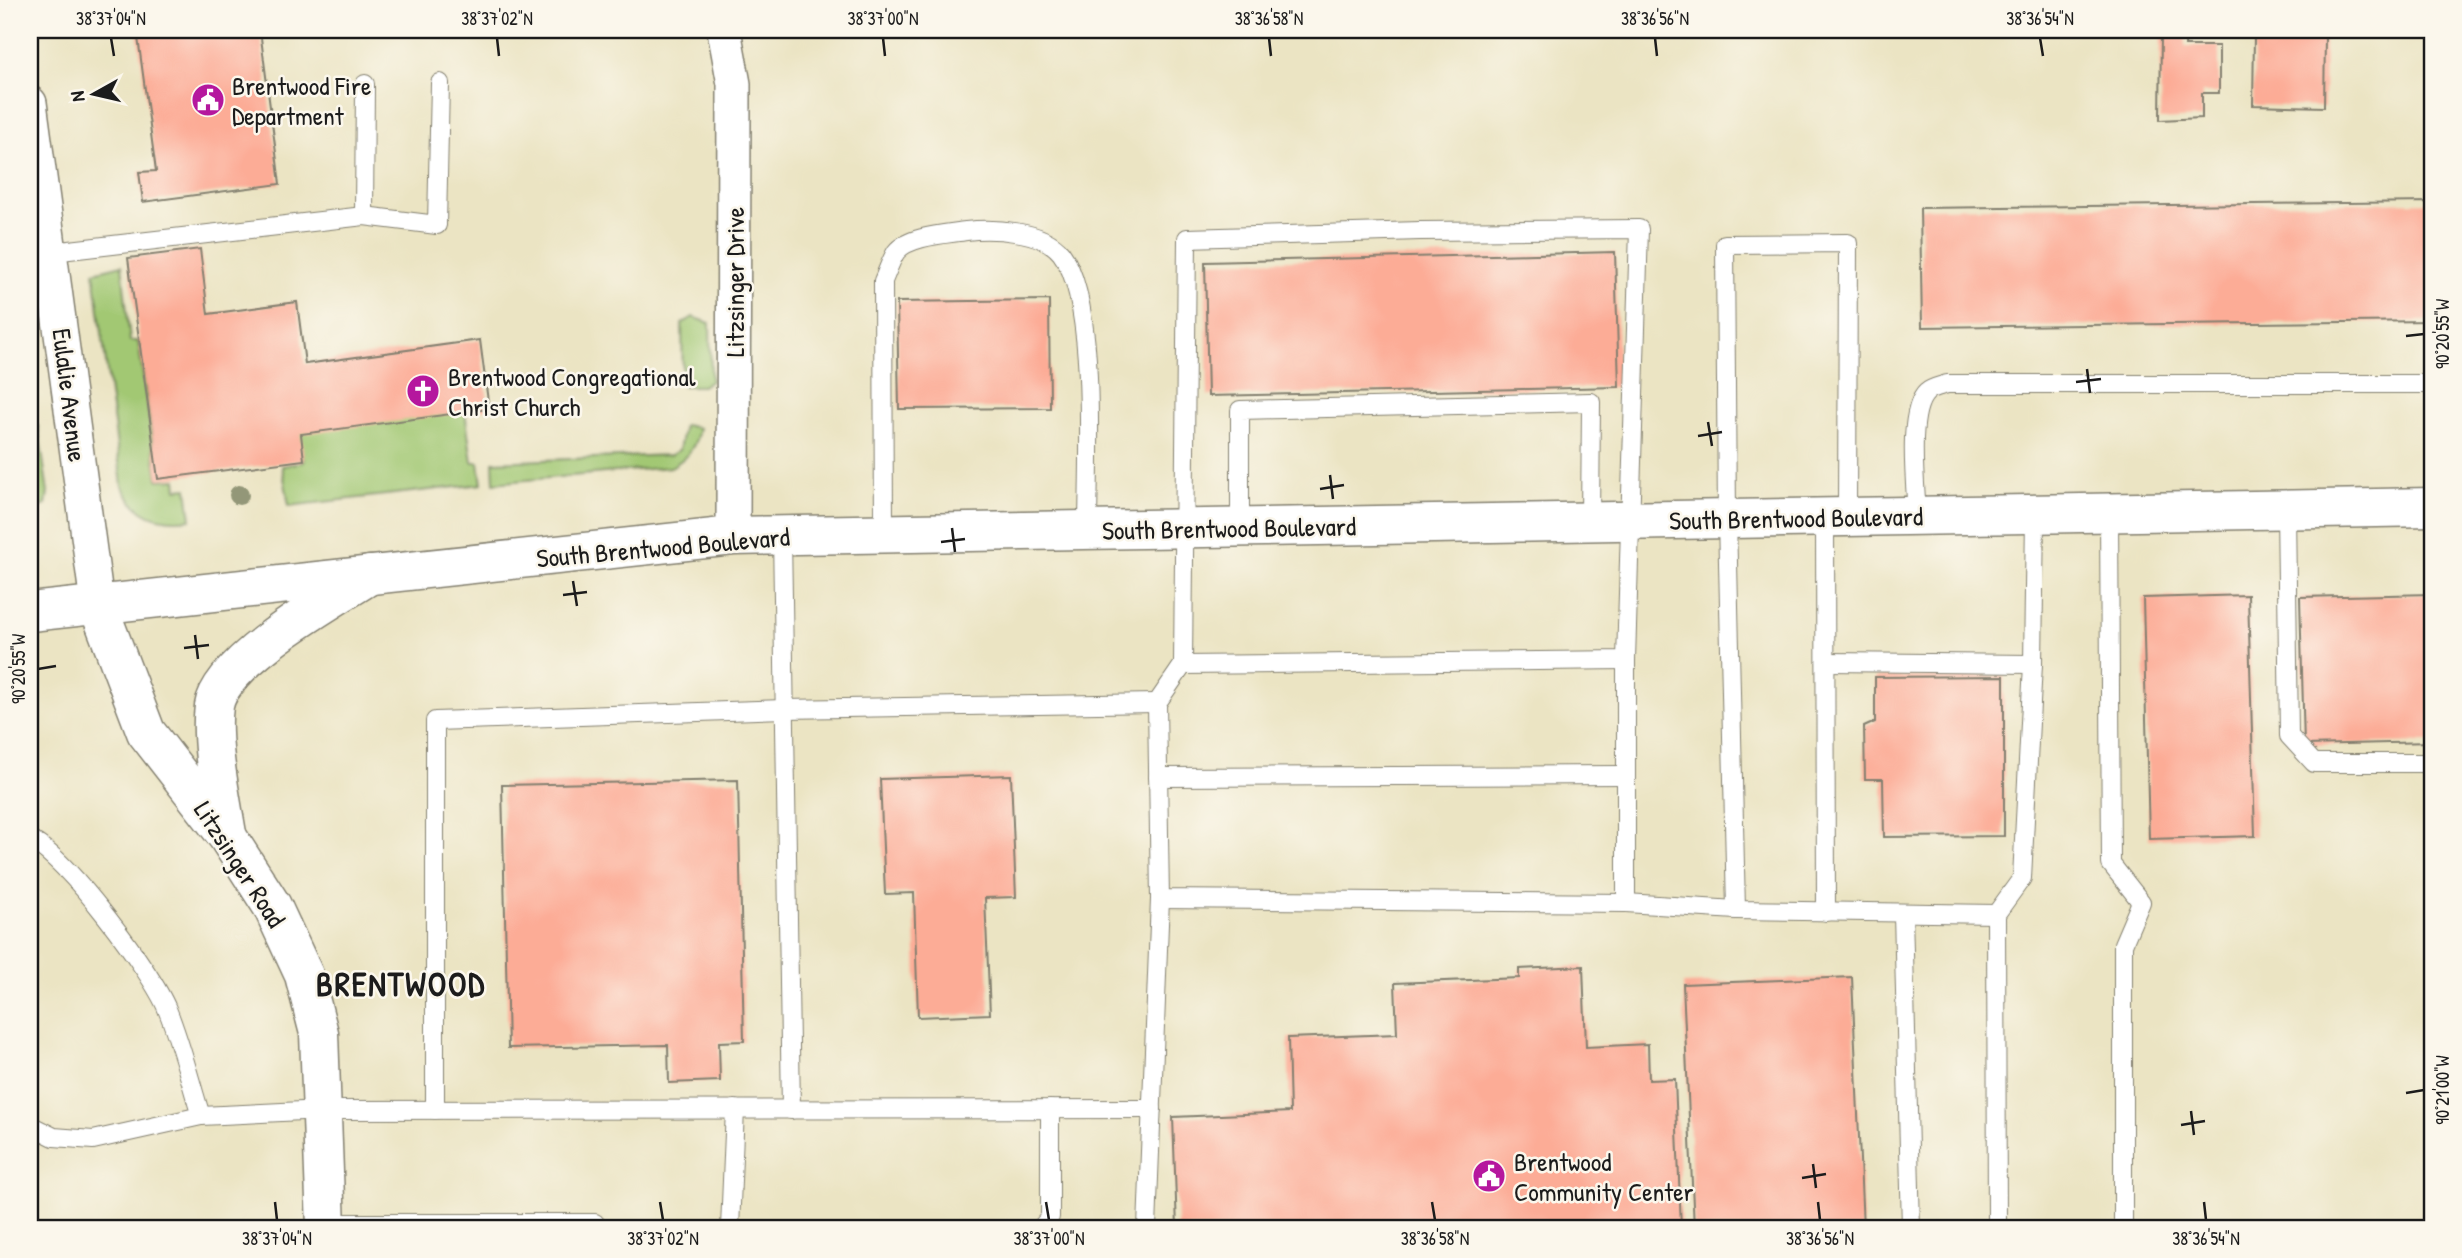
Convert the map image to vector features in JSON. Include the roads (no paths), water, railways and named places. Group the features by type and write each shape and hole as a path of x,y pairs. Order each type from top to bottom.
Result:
{"main road":[{"name":"South Brentwood Boulevard","path":"30,612 733,536 2432,507"},
{"path":"227,836 217,771 214,705 239,663 370,575"},
{"name":"Litzsinger Road","path":"97,603 146,732 227,836 272,906 304,975 319,1033 325,1226"}],"street":[{"name":"Litzsinger Drive","path":"727,31 734,84 733,536"},
{"name":"Eulalie Avenue","path":"30,103 97,603"}],"lane":[{"path":"364,216 365,83"},
{"path":"52,252 364,216 437,225 440,83"},
{"path":"884,534 883,281 897,251 925,237 984,229 1032,235 1060,252 1080,297 1088,374 1088,530"},
{"path":"1147,1228 1160,899 1157,703 1183,665 1187,238 1420,230 1639,229 1633,522 1626,660 1626,903"},
{"path":"1736,910 1727,519 1726,244 1848,243 1836,517 1826,662 1826,912"},
{"path":"1917,516 1914,432 1919,405 1927,391 1947,384 2432,384"},
{"path":"1240,528 1240,410 1591,402 1590,522"},
{"path":"2286,510 2289,736 2314,763 2432,764"},
{"path":"2109,512 2111,864 2141,902 2123,944 2123,1228"},
{"path":"1997,1228 1996,914 2022,878 2033,664 2035,514"},
{"path":"782,536 791,1110"},
{"path":"1183,665 1626,660"},
{"path":"1826,662 2033,664"},
{"path":"435,1110 435,721 785,709 1157,703"},
{"path":"1158,777 1626,775"},
{"path":"30,840 81,886 132,950 167,1008 201,1116"},
{"path":"1160,899 1626,903 1736,910 1996,914"},
{"path":"1903,913 1911,1228"},
{"path":"730,1228 735,1109"},
{"path":"1041,1228 1049,1217 1050,1109"},
{"path":"30,1125 54,1137 93,1140 201,1116 323,1110 1152,1109"},
{"path":"325,1226 596,1223 596,1228"}],"place":[{"name":"Brentwood Fire Department","path":"208,100"},
{"name":"Brentwood Congregational Christ Church","path":"423,391"},
{"name":"Brentwood Community Center","path":"1489,1176"}],"district":[{"name":"BRENTWOOD","path":"401,984"}]}
